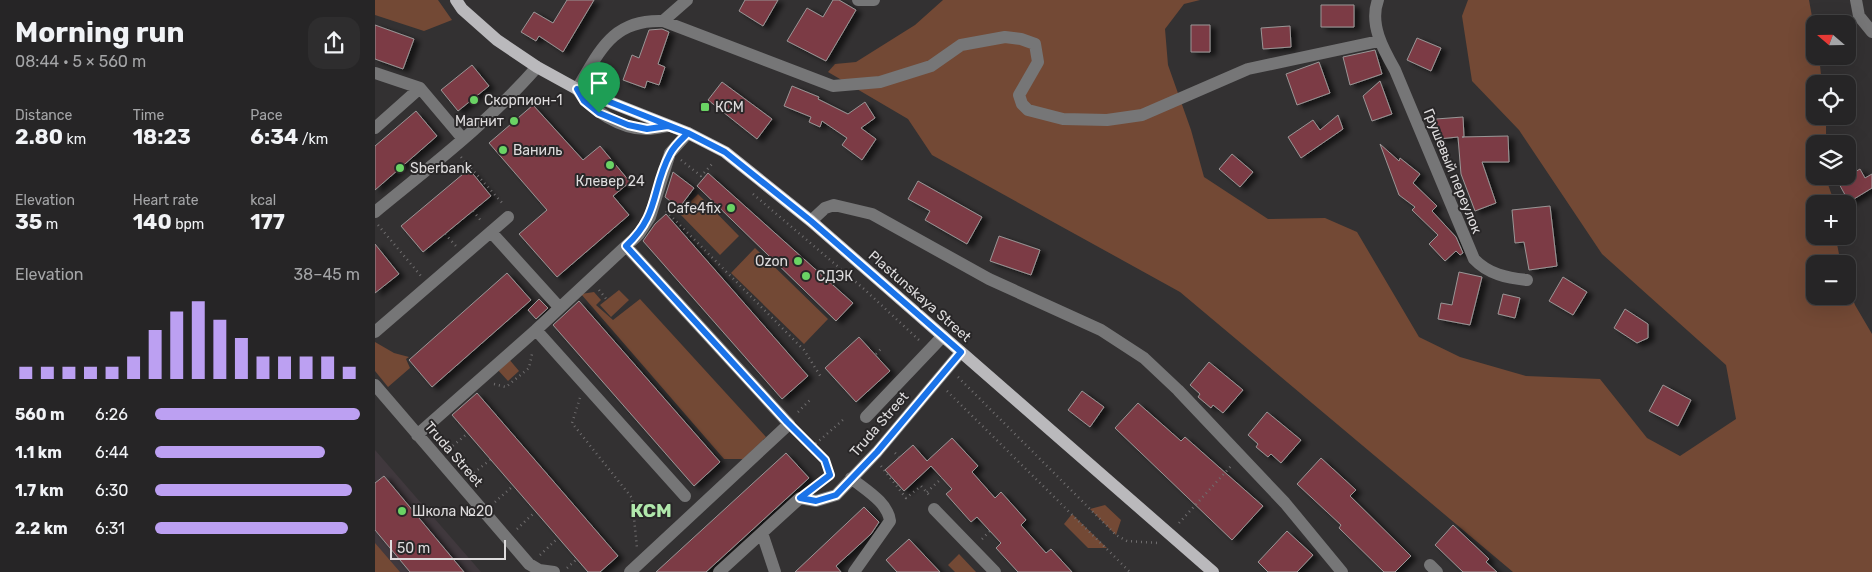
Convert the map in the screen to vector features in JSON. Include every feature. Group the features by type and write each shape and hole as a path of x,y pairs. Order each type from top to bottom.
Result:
{"main road":[{"name":"Plastunskaya Street","path":"456,0 462,9 497,40 537,67 577,89 688,133 725,152 811,221 1213,572"}],"street":[{"path":"663,21 687,0"},
{"path":"858,0 874,0"},
{"name":"Грушевый переулок","path":"1378,0 1375,6 1379,41 1395,70 1474,259 1482,268 1497,274 1527,280"},
{"path":"1856,0 1859,16 1872,32"},
{"path":"577,89 605,42 628,25 645,20 663,21 833,86 880,82 931,66 961,45 1005,37 1021,38 1035,44 1038,62 1019,95 1022,104 1028,110 1063,119 1098,120 1142,115 1248,68 1379,41"},
{"path":"375,212 514,94 537,67"},
{"path":"375,73 420,88 463,139"},
{"path":"375,128 420,88"},
{"path":"417,435 481,380 639,234 656,200 662,174 671,153 688,133"},
{"path":"811,221 825,208 834,205 872,214 989,278 1101,330 1144,358 1178,390 1285,503 1342,572"},
{"path":"375,332 508,217"},
{"path":"491,232 559,306"},
{"path":"626,246 788,423 634,568"},
{"path":"536,330 685,496"},
{"path":"867,417 943,336"},
{"name":"Truda Street","path":"800,498 816,501 836,495 877,452 961,352"},
{"name":"Truda Street","path":"375,385 530,565"},
{"path":"851,478 884,506 890,514 890,521 854,572"},
{"path":"719,572 800,498"},
{"path":"933,503 995,572"},
{"path":"762,533 775,572"},
{"path":"530,565 539,570 554,572"}],"path":[{"path":"671,153 701,176 715,162"},
{"path":"459,154 503,205 508,217"},
{"path":"752,194 864,289 930,350"},
{"path":"656,200 804,350 821,377"},
{"path":"380,228 429,286"},
{"path":"481,380 506,387 529,368 536,330"},
{"path":"876,354 882,348"},
{"path":"947,367 1116,535 1127,541 1161,544"},
{"path":"935,381 1130,572"},
{"path":"585,385 573,423 632,498 634,568"},
{"path":"800,498 830,475 825,460 788,423 811,399"},
{"path":"813,448 844,419"},
{"path":"438,458 468,433"},
{"path":"461,484 490,460"},
{"path":"880,466 906,498 921,486 933,503"},
{"path":"926,492 942,478"},
{"path":"1179,524 1221,478"},
{"path":"484,511 513,486"},
{"path":"506,538 535,512"},
{"path":"530,565 558,538"},
{"path":"563,572 577,559"}],"shaded area":[{"path":"375,0 438,0 452,20 424,31 375,15"},
{"path":"943,0 1200,0 1184,4 1165,29 1168,65 1191,130 1204,177 1268,219 1325,218 1357,232 1419,337 1460,357 1526,376 1600,379 1647,438 1680,456 1736,419 1726,365 1602,254 1519,130 1472,81 1462,16 1468,0 1809,0 1812,15 1806,15 1806,65 1820,65 1821,75 1806,75 1806,125 1826,125 1826,135 1806,135 1806,185 1828,185 1832,195 1806,195 1806,245 1837,245 1839,255 1806,255 1806,305 1855,305 1872,334 1872,572 1513,572 1180,292 932,155 908,119 828,72 835,64 856,62 915,25"},
{"path":"698,194 739,236 720,255 679,213"},
{"path":"755,248 828,319 804,344 731,273"},
{"path":"619,290 629,300 611,317 600,305"},
{"path":"594,292 601,300 596,305 613,320 640,299 766,437 743,459 724,459 581,294"},
{"path":"375,342 394,353 409,357 406,359 410,368 388,387 375,371"},
{"path":"508,358 519,371 508,381 497,369"},
{"name":"Школа №20","path":"375,450 481,572 375,572"},
{"path":"1105,505 1121,520 1116,535 1090,509"},
{"path":"1072,514 1107,548 1088,548 1064,524"},
{"path":"375,543 400,572 375,572"},
{"path":"959,554 976,572 955,572 948,565"}],"building":[{"path":"567,0 594,0 563,52 539,36 536,41 521,32 534,12 553,23"},
{"path":"745,0 778,0 763,26 739,11"},
{"path":"833,0 839,0 856,10 826,61 787,41 807,8 823,17"},
{"path":"1321,5 1354,5 1354,27 1321,27"},
{"path":"375,25 414,39 403,69 375,59"},
{"path":"1191,25 1210,25 1210,52 1191,52"},
{"path":"1290,26 1291,47 1263,49 1261,28"},
{"path":"662,29 669,32 658,64 665,67 659,85 647,81 645,88 623,80 632,55 639,58 649,30"},
{"path":"1417,38 1441,48 1431,71 1407,60"},
{"path":"1375,50 1382,74 1350,85 1343,57"},
{"path":"1319,62 1330,93 1297,105 1286,74"},
{"path":"472,65 489,86 458,111 441,90"},
{"path":"1380,81 1392,114 1372,121 1363,96"},
{"path":"722,82 772,119 757,139 708,100"},
{"path":"792,86 819,97 818,99 848,114 865,102 875,118 861,128 876,139 862,160 842,145 847,138 822,121 820,127 809,122 811,117 784,106"},
{"path":"533,105 583,160 600,146 630,182 613,196 629,215 557,277 519,234 547,210 489,143"},
{"path":"416,111 437,136 375,190 375,146"},
{"path":"1338,115 1343,129 1301,158 1288,137 1313,120 1320,130"},
{"path":"1463,117 1464,137 1508,136 1509,162 1482,162 1496,203 1475,211 1461,174 1458,137 1438,139 1436,119"},
{"path":"1380,144 1399,161 1400,158 1420,174 1413,183 1437,206 1432,211 1456,237 1463,253 1460,255 1456,251 1445,261 1429,244 1438,235 1412,210 1415,207 1399,195"},
{"path":"1232,154 1253,172 1240,187 1219,169"},
{"path":"469,169 491,196 423,252 401,226"},
{"path":"1860,169 1865,178 1872,174 1872,188 1856,198 1856,195 1845,195 1840,185 1856,185 1856,171"},
{"path":"673,172 694,188 679,208 665,197"},
{"path":"708,173 853,303 836,321 697,186"},
{"path":"918,181 982,217 967,244 925,220 930,211 908,199"},
{"path":"1550,206 1557,266 1529,270 1524,242 1515,243 1512,210"},
{"path":"666,214 808,376 782,399 643,241 655,224"},
{"path":"999,236 1040,250 1031,275 990,261"},
{"path":"375,244 399,274 375,293"},
{"path":"1459,272 1482,277 1470,325 1438,319 1441,303 1452,305"},
{"path":"507,273 531,300 432,387 409,360"},
{"path":"1563,277 1587,292 1573,315 1549,301"},
{"path":"1503,294 1520,298 1515,318 1498,314"},
{"path":"539,299 548,308 536,319 528,310"},
{"path":"579,301 720,462 694,486 553,325"},
{"path":"1625,309 1648,324 1648,338 1637,343 1614,328"},
{"path":"859,337 890,371 856,402 825,368"},
{"path":"1209,362 1243,390 1223,413 1213,405 1211,408 1198,397 1200,394 1190,385"},
{"path":"1663,385 1691,400 1678,426 1649,411"},
{"path":"1082,391 1104,407 1090,427 1068,410"},
{"path":"477,393 618,556 600,572 588,572 452,415"},
{"path":"1138,403 1181,441 1185,437 1263,506 1232,540 1115,428"},
{"path":"1267,412 1301,440 1281,463 1271,454 1268,457 1256,447 1258,444 1248,435"},
{"path":"952,438 978,466 972,472 995,498 1001,492 1026,520 1021,525 1046,553 1051,549 1072,572 1018,572 996,548 1001,543 977,517 971,522 946,494 952,489 931,466 904,491 885,470 913,445 927,461"},
{"path":"786,453 809,478 706,572 656,572"},
{"path":"1321,458 1356,490 1350,496 1411,556 1395,572 1384,572 1339,528 1341,525 1297,484"},
{"name":"Школа №20","path":"384,476 464,572 410,572 375,530 375,483"},
{"path":"864,507 879,522 871,534 836,566 841,572 795,572"},
{"path":"1453,525 1489,559 1486,562 1497,572 1463,572 1435,545"},
{"path":"1287,531 1313,555 1297,572 1268,572 1258,562"},
{"path":"909,539 940,572 897,572 886,560"}],"place":[{"name":"Скорпион-1","path":"474,100"},
{"name":"КСМ","path":"705,107"},
{"name":"Магнит","path":"514,121"},
{"name":"Ваниль","path":"503,150"},
{"name":"Клевер 24","path":"610,165"},
{"name":"Sberbank","path":"400,168"},
{"name":"Cafe4fix","path":"731,208"},
{"name":"Ozon","path":"798,261"},
{"name":"СДЭК","path":"806,276"},
{"name":"Школа №20","path":"402,511"}],"district":[{"name":"КСМ","path":"651,510"}],"route":[{"path":"599,113 584,101 577,89 688,133 725,152 811,221 961,352 877,452 836,495 816,501 800,498 830,475 825,460 787,422 626,246 639,234 649,217 656,200 662,174 671,153 688,133 668,126 647,129 628,125 599,113"}]}
